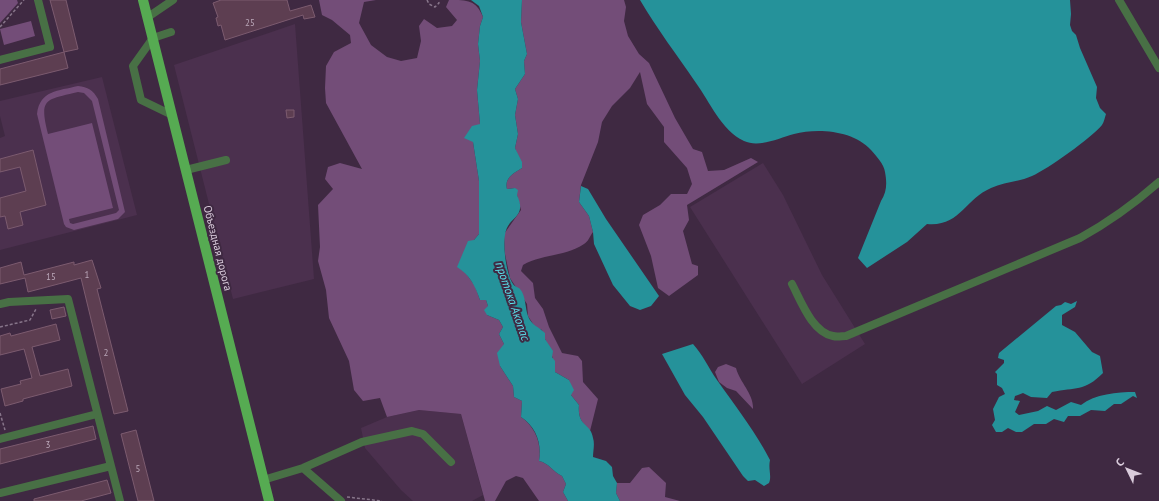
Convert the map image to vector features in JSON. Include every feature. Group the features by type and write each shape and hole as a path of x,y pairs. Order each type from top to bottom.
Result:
{"main road":[{"name":"Объездная дорога","path":"143,0 269,501"}],"lane":[{"path":"0,60 50,47 38,0"},
{"path":"148,17 173,0"},
{"path":"1120,0 1159,68"},
{"path":"171,32 153,38 133,66 141,100 172,115"},
{"path":"186,170 226,160"},
{"path":"792,284 815,324 829,334 846,336 1080,238 1107,223 1134,204 1159,182"},
{"path":"0,304 9,302 68,299 120,501"},
{"path":"3,439 97,414"},
{"path":"263,480 303,468 362,442 412,431 423,434 451,462"},
{"path":"0,493 111,466"},
{"path":"303,468 339,499"}],"path":[{"path":"0,27 24,0"},
{"path":"427,0 429,4 435,7 439,3 438,0"},
{"path":"0,327 30,320 42,300"},
{"path":"0,413 3,439"},
{"path":"339,499 382,501"}],"shaded area":[{"path":"0,0 17,0 18,3 0,23"},
{"path":"319,0 376,0 364,2 359,23 371,45 387,57 401,61 417,58 421,41 419,26 424,19 437,28 452,26 457,20 446,7 449,0 461,0 474,4 483,17 480,26 478,44 480,61 477,90 480,124 473,142 479,181 479,234 474,240 465,272 475,286 480,300 486,300 488,306 487,315 499,320 503,327 499,334 504,344 500,366 513,386 514,397 522,401 521,417 534,431 540,454 539,461 546,464 562,476 566,484 563,492 568,501 539,501 523,478 516,476 506,481 495,501 485,501 461,414 419,410 387,417 380,398 363,401 354,390 349,361 329,318 326,290 318,261 320,247 318,205 333,189 325,179 328,167 340,163 362,169 326,103 326,66 334,52 351,43 350,35 332,20 322,15"},
{"path":"522,0 624,0 626,7 624,21 628,36 639,54 649,63 675,118 693,149 702,152 708,171 724,170 751,158 758,162 687,205 689,220 683,231 692,264 698,266 698,275 669,296 658,288 651,256 639,225 643,215 660,205 671,194 687,194 692,184 687,168 664,142 664,127 647,104 640,72 630,88 612,106 602,122 598,142 581,185 579,202 589,216 593,232 587,242 577,248 530,261 523,265 521,271 533,283 535,298 543,309 549,327 562,353 578,356 582,361 583,382 598,399 590,431 584,425 579,413 579,405 571,395 569,380 555,372 552,356 542,330 535,327 528,316 527,304 510,278 505,254 504,234 521,210 515,188 507,189 506,185 510,176 522,168 515,148 518,134 515,115 518,99 515,89 525,74 524,61 527,54 521,22"},
{"path":"31,21 35,36 4,45 0,29"},
{"path":"295,24 314,279 233,299 174,65"},
{"path":"102,77 137,215 0,250 0,138 5,136 0,116 0,101"},
{"path":"78,86 85,87 92,91 98,99 125,212 118,219 74,230 66,227 64,224 37,114 42,100 46,96 57,91","holes":["78,92 84,93 92,101 119,210 116,213 73,224 70,223 69,219 113,208 92,123 48,134 44,113 47,102 58,97"]},
{"path":"763,163 783,195 822,275 865,344 802,384 690,207"},
{"path":"726,364 736,368 740,379 749,393 753,404 753,409 736,391 727,388 719,382 715,372 718,367"},
{"path":"419,410 461,414 483,495 472,501 413,501 401,490 365,448 361,428 387,417"},
{"path":"649,467 666,483 665,497 680,501 620,501 616,493 617,483 630,483 642,468"}],"water":[{"name":"протока Акопас","path":"471,0 522,0 521,22 527,54 524,61 525,74 515,89 518,99 515,115 518,134 515,148 522,162 522,168 510,176 506,185 507,189 515,188 518,190 517,195 520,203 520,209 519,213 509,224 505,235 504,240 507,267 513,284 522,292 529,319 545,333 545,339 553,351 552,357 555,361 555,372 569,380 574,390 571,395 579,405 580,417 592,433 594,443 593,457 606,461 612,467 613,476 617,483 616,493 620,501 568,501 563,492 566,484 562,476 546,464 539,461 540,448 537,436 531,426 521,417 522,401 514,397 513,386 500,366 497,353 504,344 499,334 503,327 499,320 487,315 484,310 488,306 486,300 480,300 472,281 462,270 457,267 468,241 474,240 479,234 479,181 473,142 464,138 472,126 480,124 477,90 480,61 478,44 480,26 483,17 479,6"},
{"path":"640,0 1070,0 1070,25 1072,31 1076,35 1097,87 1096,98 1100,108 1106,114 1103,124 1096,131 1048,167 1027,178 996,186 982,193 955,217 938,224 927,224 907,242 867,268 858,258 886,187 884,169 871,150 855,138 834,132 803,132 762,143 750,143 736,136 722,123"},
{"path":"581,186 588,189 606,219 659,296 651,306 640,310 630,306 613,285 594,244 589,216 579,202"},
{"path":"1077,301 1075,307 1062,315 1062,325 1075,332 1092,352 1100,356 1103,373 1085,386 1052,392 1047,398 1031,397 1023,393 1015,396 1014,400 1020,401 1015,412 1019,415 1038,411 1047,406 1056,410 1071,402 1081,405 1099,396 1121,392 1135,392 1137,398 1133,396 1121,404 1114,404 1105,411 1091,410 1080,416 1068,416 1064,422 1054,419 1046,424 1034,424 1022,432 1016,432 1008,428 1002,432 996,432 992,425 995,420 993,409 999,397 1005,394 1002,388 997,385 997,374 995,372 1004,363 1004,360 998,358 999,353 1056,306 1065,302 1071,304"},
{"path":"693,344 752,429 770,460 770,480 769,483 764,486 755,480 748,481 743,476 703,417 685,395 662,354"}],"building":[{"path":"50,0 66,0 78,49 64,52"},
{"path":"221,0 287,0 290,11 311,5 315,17 304,19 303,15 225,40 221,25 218,26 216,18 218,17 213,3"},
{"path":"64,52 68,68 0,85 0,69"},
{"path":"286,110 294,110 294,117 287,118"},
{"path":"33,150 46,205 20,212 23,225 8,229 5,216 0,217 0,198 26,191 20,167 0,172 0,159"},
{"path":"92,260 101,288 97,289 128,411 114,414 81,278 28,292 25,278 0,284 0,268 21,262 24,275 74,262 74,265"},
{"path":"64,307 66,316 52,319 50,310"},
{"path":"56,324 60,340 32,347 40,376 68,369 72,386 23,399 23,401 5,406 1,389 21,384 20,381 32,378 24,349 0,355 0,336 10,333 11,336"},
{"path":"93,426 96,439 0,464 0,449"},
{"path":"136,430 154,501 138,501 121,434"},
{"path":"107,480 111,493 81,501 34,501 34,499"}]}
